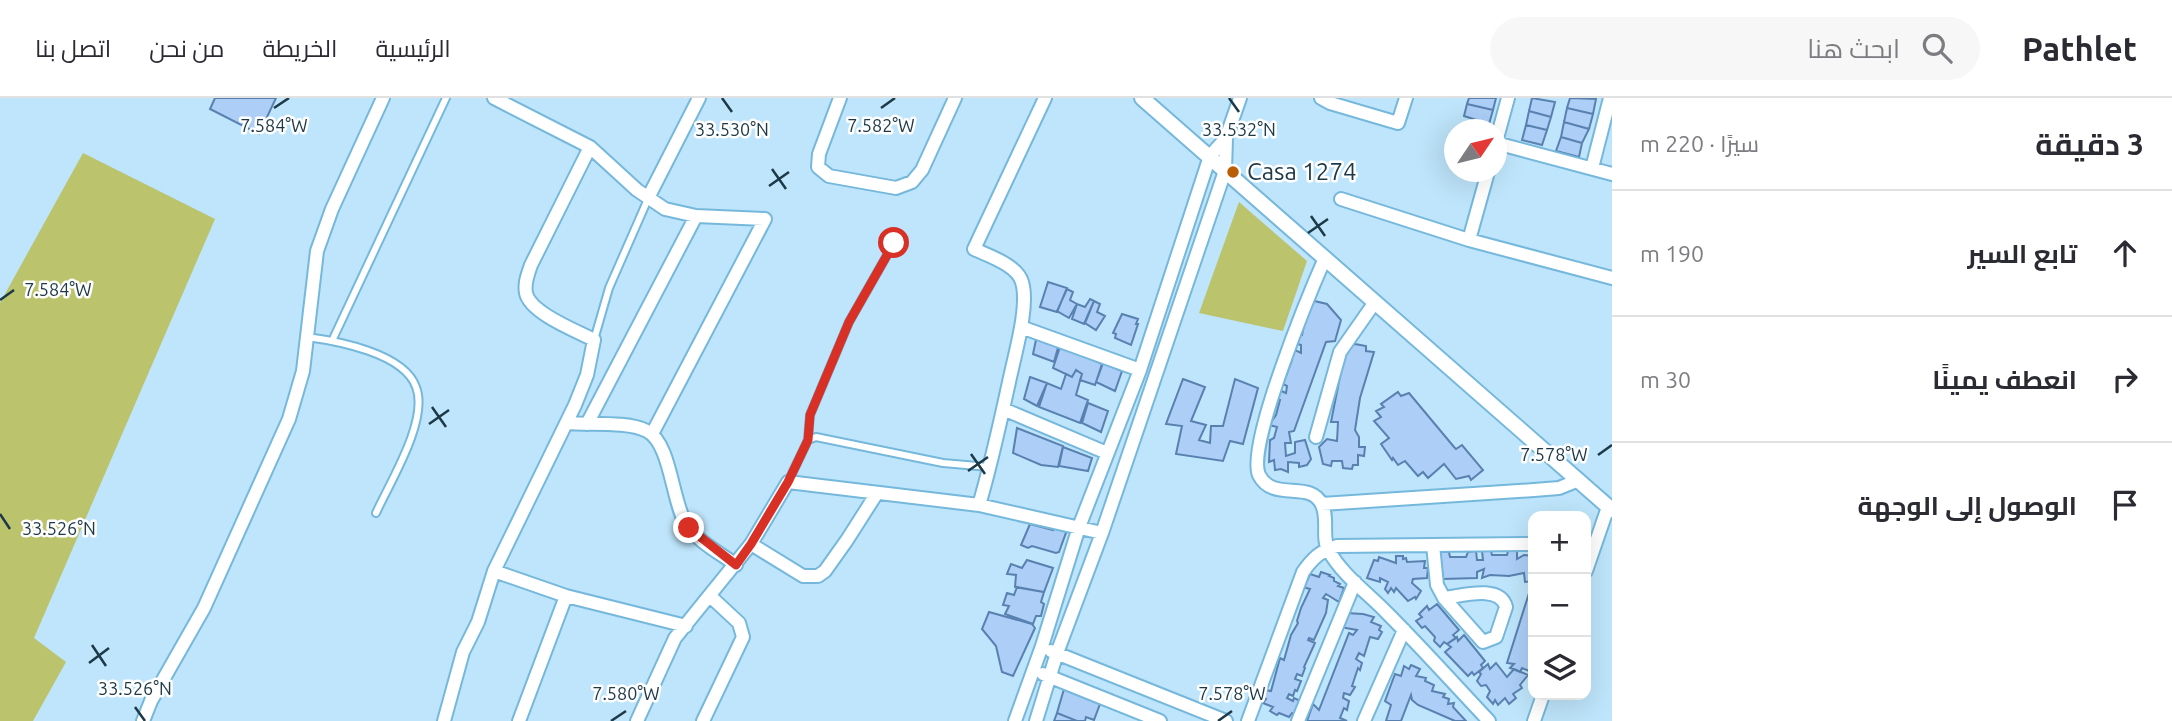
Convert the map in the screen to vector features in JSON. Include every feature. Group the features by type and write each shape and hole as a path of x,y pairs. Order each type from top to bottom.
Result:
{"street":[{"path":"143,721 151,701 204,608 279,443 300,387 314,265 324,228 383,98"},
{"path":"494,98 590,147 648,198 665,209 696,216 765,219 652,434"},
{"path":"648,198 699,98"},
{"path":"840,98 819,155 818,167 829,176 896,188 912,182 922,170 955,98"},
{"path":"979,505 990,468 1021,327 1022,281 1015,272 974,249 1045,98"},
{"path":"1142,98 1610,508 1591,542"},
{"path":"1036,721 1057,653 1102,533 1225,171 1226,138 1240,98"},
{"path":"1321,98 1398,123 1406,98"},
{"path":"1502,119 1508,98"},
{"path":"1592,168 1610,102"},
{"path":"1015,721 1042,646 1079,527 1140,370 1210,156 1226,138"},
{"path":"1507,145 1612,174"},
{"path":"444,721 463,652 478,622 494,571 567,423 587,374 594,341 540,310 528,299 526,287 531,265 590,147"},
{"path":"1469,240 1485,182"},
{"path":"1341,199 1469,240 1612,278"},
{"path":"587,424 696,216"},
{"path":"1325,258 1293,333 1259,440 1258,473 1266,484 1278,490 1306,492 1322,503 1326,549 1354,582 1404,630 1489,721"},
{"path":"1316,437 1340,352 1375,302"},
{"path":"1021,327 1140,370"},
{"path":"1003,410 1107,453"},
{"path":"567,423 641,428 652,434 665,459 685,523 694,534 736,565"},
{"path":"1322,503 1534,491 1559,488 1579,480"},
{"path":"637,721 675,639 736,565 788,482 979,505 1102,533"},
{"path":"751,544 803,576 818,576 825,571 877,493"},
{"path":"1248,721 1303,572 1312,559 1326,549 1337,546 1528,544"},
{"path":"1433,545 1437,585 1444,598 1483,642 1496,637 1506,607 1500,597 1492,593 1444,598"},
{"path":"494,571 566,596 685,626"},
{"path":"1298,721 1354,582"},
{"path":"519,721 566,596"},
{"path":"703,721 743,637 739,623 710,596"},
{"path":"1364,721 1404,630"},
{"path":"1042,646 1226,721"},
{"path":"1033,671 1160,721"},
{"path":"1534,721 1541,700"}],"lane":[{"path":"332,341 446,98"},
{"path":"594,341 609,288 648,198"},
{"path":"788,482 808,440 810,415 849,322 894,243"},
{"path":"307,337 361,347 382,356 406,372 416,387 418,406 415,425 376,513"},
{"path":"808,440 825,437 943,463 990,468"}],"green space":[{"path":"83,153 215,219 34,638 66,662 33,721 0,721 0,303"},
{"path":"1239,202 1307,261 1283,331 1199,313"}],"building":[{"path":"215,98 276,98 259,134 210,109"},
{"path":"1469,98 1496,98 1493,110 1467,104"},
{"path":"1532,98 1555,102 1551,117 1529,111"},
{"path":"1570,98 1596,99 1593,114 1567,108"},
{"path":"1467,104 1493,110 1490,119 1464,116"},
{"path":"1567,108 1593,114 1589,129 1564,122"},
{"path":"1529,111 1551,117 1547,130 1526,125"},
{"path":"1564,122 1589,129 1582,143 1561,137"},
{"path":"1526,125 1547,130 1542,145 1522,140"},
{"path":"1561,137 1582,143 1579,157 1556,151"},
{"path":"1048,282 1067,288 1057,312 1040,307"},
{"path":"1067,289 1073,292 1070,300 1077,304 1069,318 1057,311"},
{"path":"1090,299 1094,301 1084,324 1072,319 1077,304 1085,307"},
{"path":"1310,300 1327,304 1341,320 1335,341 1326,342 1294,431 1289,432 1291,443 1285,443 1286,456 1295,453 1295,442 1305,440 1311,459 1307,465 1299,467 1299,463 1288,462 1288,472 1275,470 1274,460 1269,462 1270,440 1274,438 1277,427 1269,425 1276,415 1280,400 1277,399 1279,390 1286,393 1287,386 1283,384 1293,349 1301,353 1301,345 1294,343 1297,334 1302,335 1304,325 1301,324"},
{"path":"1094,301 1100,304 1097,312 1105,316 1096,330 1085,323"},
{"path":"1122,314 1138,319 1131,345 1115,338 1116,334 1113,333"},
{"path":"1037,335 1059,344 1054,362 1033,354"},
{"path":"1346,346 1366,346 1366,351 1374,352 1360,398 1355,430 1359,437 1359,447 1365,447 1364,456 1358,455 1358,465 1353,465 1352,469 1343,468 1342,461 1332,461 1331,466 1323,464 1319,447 1327,439 1337,441 1338,422 1331,422"},
{"path":"1060,347 1102,364 1095,385 1080,380 1082,374 1076,370 1072,377 1053,368"},
{"path":"1103,363 1122,371 1115,391 1096,382"},
{"path":"1076,370 1082,374 1076,395 1088,400 1080,423 1039,407 1047,383 1061,389 1066,374 1072,377"},
{"path":"1030,377 1047,383 1037,406 1024,399"},
{"path":"1183,379 1205,387 1191,421 1206,425 1199,440 1210,443 1211,426 1223,426 1235,379 1258,388 1243,444 1230,441 1223,461 1176,454 1182,426 1166,424"},
{"path":"1398,392 1401,396 1409,393 1454,447 1456,449 1462,445 1483,470 1471,480 1469,476 1456,479 1444,464 1428,478 1423,472 1418,476 1405,461 1398,465 1393,458 1392,460 1381,444 1389,438 1374,421 1381,417 1376,411 1384,407 1381,404"},
{"path":"1088,403 1108,411 1101,432 1082,423"},
{"path":"1017,428 1063,446 1058,467 1041,465 1013,453"},
{"path":"1063,447 1092,458 1088,471 1059,466"},
{"path":"1030,524 1053,530 1055,525 1067,530 1059,552 1021,545"},
{"path":"1517,550 1517,559 1528,555 1528,582 1525,582 1524,573 1482,578 1484,569 1477,572 1477,578 1443,579 1440,552 1449,552 1450,557 1466,557 1468,552 1476,551 1477,560 1483,560 1482,551 1491,551 1492,555 1507,555 1508,551"},
{"path":"1396,556 1403,556 1407,562 1425,561 1424,568 1428,568 1427,578 1413,579 1412,583 1421,591 1416,599 1415,597 1408,601 1396,588 1394,592 1391,588 1388,593 1385,589 1388,582 1380,578 1380,582 1367,578 1374,560 1378,561 1379,557 1396,563"},
{"path":"1027,560 1053,568 1044,592 1015,587 1016,575 1007,574 1011,564 1022,568"},
{"path":"1321,572 1330,575 1340,584 1338,586 1344,588 1339,602 1326,594 1323,598 1328,600 1326,613 1314,640 1308,640 1315,643 1302,676 1297,674 1295,679 1301,681 1297,691 1295,690 1293,696 1289,694 1287,698 1303,702 1297,714 1292,713 1289,717 1279,713 1277,715 1270,711 1273,707 1263,703 1266,699 1263,698 1265,690 1271,691 1280,658 1284,660 1291,635 1298,623 1301,608 1310,589 1302,587 1305,578 1308,579 1310,574 1319,577"},
{"path":"1017,587 1044,592 1041,616 1036,616 1033,624 1005,614 1009,606 1003,605 1007,593 1014,595"},
{"path":"1528,596 1528,671 1522,668 1520,672 1510,668 1514,664 1507,663"},
{"path":"1437,604 1459,630 1453,635 1456,638 1447,644 1444,642 1440,647 1425,626 1422,628 1416,621 1422,617 1419,614 1427,606 1429,610"},
{"path":"989,612 1032,624 1035,628 1013,676 1002,672 996,646 982,629"},
{"path":"1346,613 1374,617 1371,622 1381,626 1379,630 1382,632 1378,639 1370,637 1364,656 1359,653 1356,659 1362,663 1352,686 1355,687 1350,695 1344,693 1343,698 1349,701 1347,710 1344,708 1340,718 1347,721 1307,721 1313,704 1319,710 1349,633 1353,635 1357,630 1340,627"},
{"path":"1464,635 1485,661 1481,665 1483,668 1474,675 1472,672 1468,676 1445,652 1451,647 1447,644 1457,637 1458,641"},
{"path":"1496,663 1507,677 1514,669 1528,675 1520,685 1522,688 1513,694 1516,698 1509,704 1505,698 1498,705 1495,700 1493,704 1487,697 1490,691 1486,685 1481,686 1477,681 1481,674 1479,672 1488,664 1490,669"},
{"path":"1411,665 1420,669 1416,676 1426,678 1425,681 1434,685 1432,691 1445,694 1443,697 1449,699 1448,704 1454,703 1453,707 1466,721 1455,721 1418,705 1411,695 1401,721 1386,721 1391,705 1385,701 1395,674 1401,676 1404,666 1409,669"},
{"path":"1064,689 1100,704 1094,720 1086,717 1085,721 1077,721 1057,713"},
{"path":"1057,713 1077,721 1054,721"}],"place":[{"name":"Casa 1274","path":"1233,172"}],"route":[{"path":"689,528 736,565 788,482 808,440 814,402 849,322 894,243"}]}
